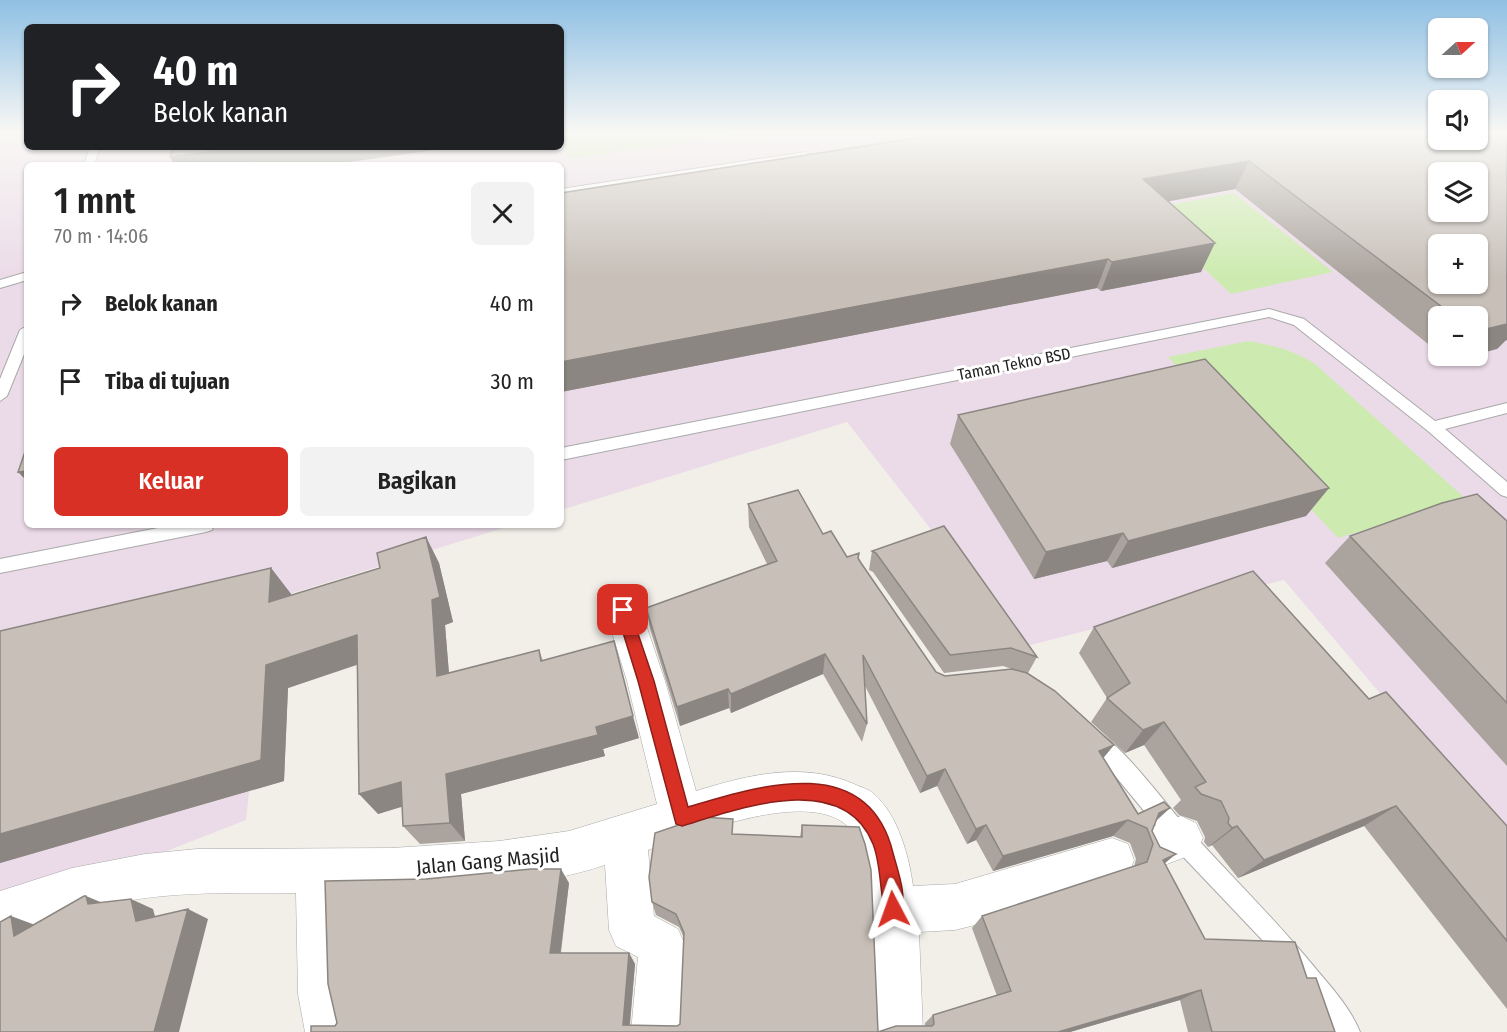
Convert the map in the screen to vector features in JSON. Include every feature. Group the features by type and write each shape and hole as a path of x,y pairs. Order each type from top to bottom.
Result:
{"street":[{"path":"623,610 646,681 682,818"},
{"name":"Jalan Gang Masjid","path":"0,914 65,891 148,875 318,871 492,863 567,854 725,804 791,790 808,790 846,800 866,815 881,841 891,881 898,1032"},
{"path":"625,837 632,930 662,945 656,1032"},
{"path":"893,909 955,907 1112,860"},
{"path":"318,871 322,994 330,1032"}],"lane":[{"path":"564,192 640,180"},
{"path":"0,284 24,277"},
{"name":"Taman Tekno BSD","path":"564,453 1269,313 1299,322 1433,427 1507,491"},
{"path":"0,396 24,337"},
{"path":"1433,427 1507,408"},
{"path":"0,566 191,528"},
{"path":"1079,726 1114,759 1170,841 1275,938 1322,995 1348,1032"}],"shaded area":[{"path":"0,180 24,180 24,528 503,528 270,600 246,820 0,916"},
{"path":"564,180 1428,180 1428,222 1488,222 1488,180 1507,180 1507,843 1284,580 1023,647 847,422 564,509"}],"green space":[{"path":"1234,193 1333,272 1231,294 1142,210"},
{"path":"1248,341 1282,349 1314,363 1466,499 1338,538 1168,357"}],"building":[{"path":"644,180 1144,180 1215,243 1112,262 1108,259 564,361 564,193"},
{"path":"1274,180 1428,180 1428,222 1488,222 1488,180 1507,180 1507,324 1488,329 1488,306 1441,306"},
{"path":"1205,359 1329,488 1128,541 1123,533 1046,552 958,415"},
{"path":"24,455 24,471 18,472"},
{"path":"798,490 823,534 831,531 847,557 859,553 858,558 861,563 936,672 945,676 1012,669 1027,673 1055,691 1114,745 1099,751 1138,814 1164,802 1170,808 1159,813 1152,831 1160,847 1176,854 1163,860 1205,939 1295,942 1307,978 1316,978 1335,1032 1212,1032 1201,990 1058,1032 878,1032 896,1026 932,1026 934,1024 933,1015 1011,991 982,916 1147,862 1153,844 1147,828 1128,820 1003,856 986,825 976,829 945,769 927,776 863,655 867,724 825,654 731,694 728,689 677,707 646,608 777,561 748,504"},
{"path":"1477,494 1507,521 1507,703 1350,536 1442,503"},
{"path":"944,526 1037,657 1011,648 950,655 876,553 872,551"},
{"path":"426,537 440,597 432,600 437,676 539,650 541,661 614,641 633,716 596,727 598,735 446,774 450,823 403,826 401,782 359,794 357,635 266,665 261,760 0,834 0,631 271,568 269,602 380,568 377,553"},
{"path":"1253,571 1369,699 1386,692 1507,826 1507,941 1396,806 1264,860 1237,826 1232,828 1228,823 1229,818 1221,801 1201,794 1195,787 1206,782 1164,722 1143,730 1107,698 1130,683 1094,627"},
{"path":"702,817 733,819 732,834 802,837 802,825 859,827 871,870 878,1032 311,1032 311,1026 335,1026 337,1023 328,984 325,881 426,879 531,869 561,869 550,953 629,953 623,1025 677,1026 680,1024 684,933 676,914 652,902 649,877 655,833"},
{"path":"84,896 88,904 131,899 136,921 188,909 154,1032 0,1032 0,922 11,916 14,936"}],"route":[{"path":"623,610 646,681 682,818 725,804 791,790 808,790 846,800 858,806 866,815 881,841 887,858 893,909"}]}
